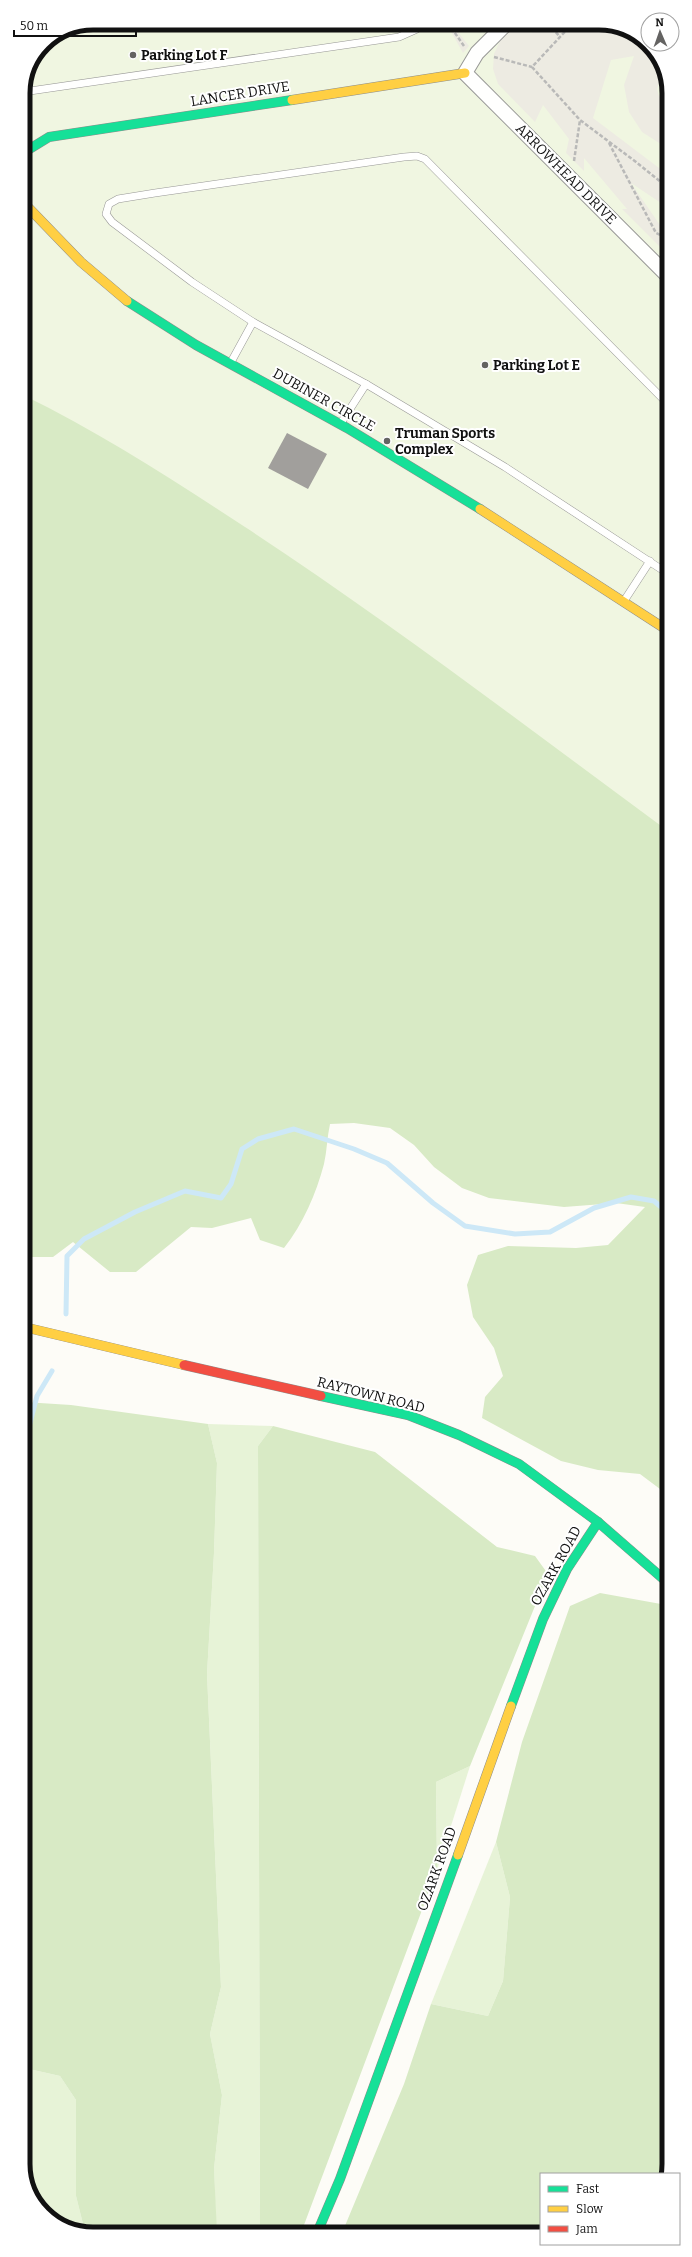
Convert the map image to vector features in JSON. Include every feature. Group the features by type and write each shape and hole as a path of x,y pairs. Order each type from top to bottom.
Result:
{"street":[{"path":"465,73 477,53 500,30"},
{"name":"LANCER DRIVE","path":"30,149 49,137 465,73"},
{"name":"ARROWHEAD DRIVE","path":"465,73 662,270"},
{"name":"DUBINER CIRCLE","path":"30,210 62,245 97,278 147,315 230,364 388,452 662,627"},
{"name":"RAYTOWN ROAD","path":"30,1328 286,1389 408,1415 459,1435 519,1464 598,1522 662,1577"},
{"name":"OZARK ROAD","path":"320,2227 340,2178 543,1619 568,1569 598,1522"}],"lane":[{"path":"30,91 399,37 416,30"},
{"path":"662,398 425,159 417,156 155,193 118,199 109,204 106,214 112,222 192,282 253,322 366,384 505,467 662,569"},
{"path":"230,364 253,322"},
{"path":"340,424 366,384"},
{"path":"623,601 650,561"}],"path":[{"path":"453,30 466,50"},
{"path":"554,30 560,37"},
{"path":"532,67 566,30"},
{"path":"493,57 532,67 580,120 662,183"},
{"path":"574,162 580,120"},
{"path":"608,141 656,233 662,236"}],"green space":[{"name":"Truman Sports Complex","path":"93,30 603,30 615,32 630,38 640,46 640,52 646,52 654,62 660,77 662,93 662,827 353,600 218,509 109,441 30,399 30,93 31,81 35,69 41,58 58,41 81,31"},
{"path":"30,277 662,748 662,1490 640,1474 598,1470 561,1461 482,1418 485,1397 503,1376 494,1348 473,1317 467,1285 478,1255 508,1246 576,1248 608,1245 645,1207 616,1203 564,1207 489,1198 462,1188 434,1167 414,1145 390,1128 354,1123 330,1124 324,1164 317,1186 303,1219 284,1248 260,1240 251,1218 212,1228 191,1227 136,1272 110,1272 73,1242 53,1257 30,1257"},
{"path":"30,1402 71,1405 208,1424 217,1463 214,1553 207,1674 221,1987 210,2034 222,2095 214,2169 217,2227 84,2226 76,2196 76,2100 60,2076 30,2069"},
{"path":"208,1424 273,1426 258,1446 260,2227 216,2227 214,2169 222,2095 210,2034 221,1987 207,1674 214,1553 217,1463"},
{"path":"273,1426 375,1452 497,1547 535,1556 548,1574 470,1766 436,1782 437,1870 303,2227 260,2227 258,1446"},
{"path":"600,1593 662,1605 661,2173 540,2173 540,2227 344,2227 404,2084 431,2004 488,2016 503,1981 510,1897 496,1842 522,1742 570,1606"},
{"path":"470,1766 437,1870 436,1782"},
{"path":"496,1842 510,1897 503,1981 488,2016 431,2004"},
{"path":"30,2069 60,2076 76,2100 76,2196 84,2226 62,2219 52,2211 41,2199 32,2180 30,2164"}],"shaded area":[{"path":"450,30 456,30 469,46 463,53"},
{"path":"509,30 528,30 531,33 534,30 603,30 615,32 630,38 640,46 640,52 646,52 649,55 654,62 660,77 657,89 659,96 662,98 662,145 642,132 629,112 624,85 634,56 611,60 593,118 662,170 662,204 631,183 662,228 662,249 622,209 627,209 584,158 584,171 566,153 569,139 543,105 535,122 498,84 493,69 494,54 501,39"}],"building":[{"path":"287,433 327,454 308,489 268,468"}],"waterway":[{"path":"66,1314 67,1256 84,1239 135,1212 185,1191 221,1198 231,1184 242,1149 258,1139 294,1129 354,1149 387,1163 433,1203 465,1226 515,1234 550,1232 594,1208 631,1197 654,1201 662,1208"},
{"path":"30,1423 37,1396 52,1371"}],"traffic: fast":[{"path":"30,149 49,137 292,100"},
{"path":"127,301 196,345 347,428 480,509"},
{"path":"321,1396 408,1415 459,1435 519,1464 598,1522 662,1578"},
{"path":"511,1706 543,1619 567,1569 598,1522"},
{"path":"320,2227 340,2179 458,1855"}],"traffic: slow":[{"path":"292,100 465,73"},
{"path":"30,209 81,262 127,301"},
{"path":"480,509 662,627"},
{"path":"30,1328 184,1365"},
{"path":"458,1855 511,1706"}],"traffic: jam":[{"path":"184,1365 321,1396"}],"place":[{"name":"Parking Lot F","path":"133,55"},
{"name":"Parking Lot E","path":"485,365"},
{"name":"Truman Sports Complex","path":"387,441"}]}
